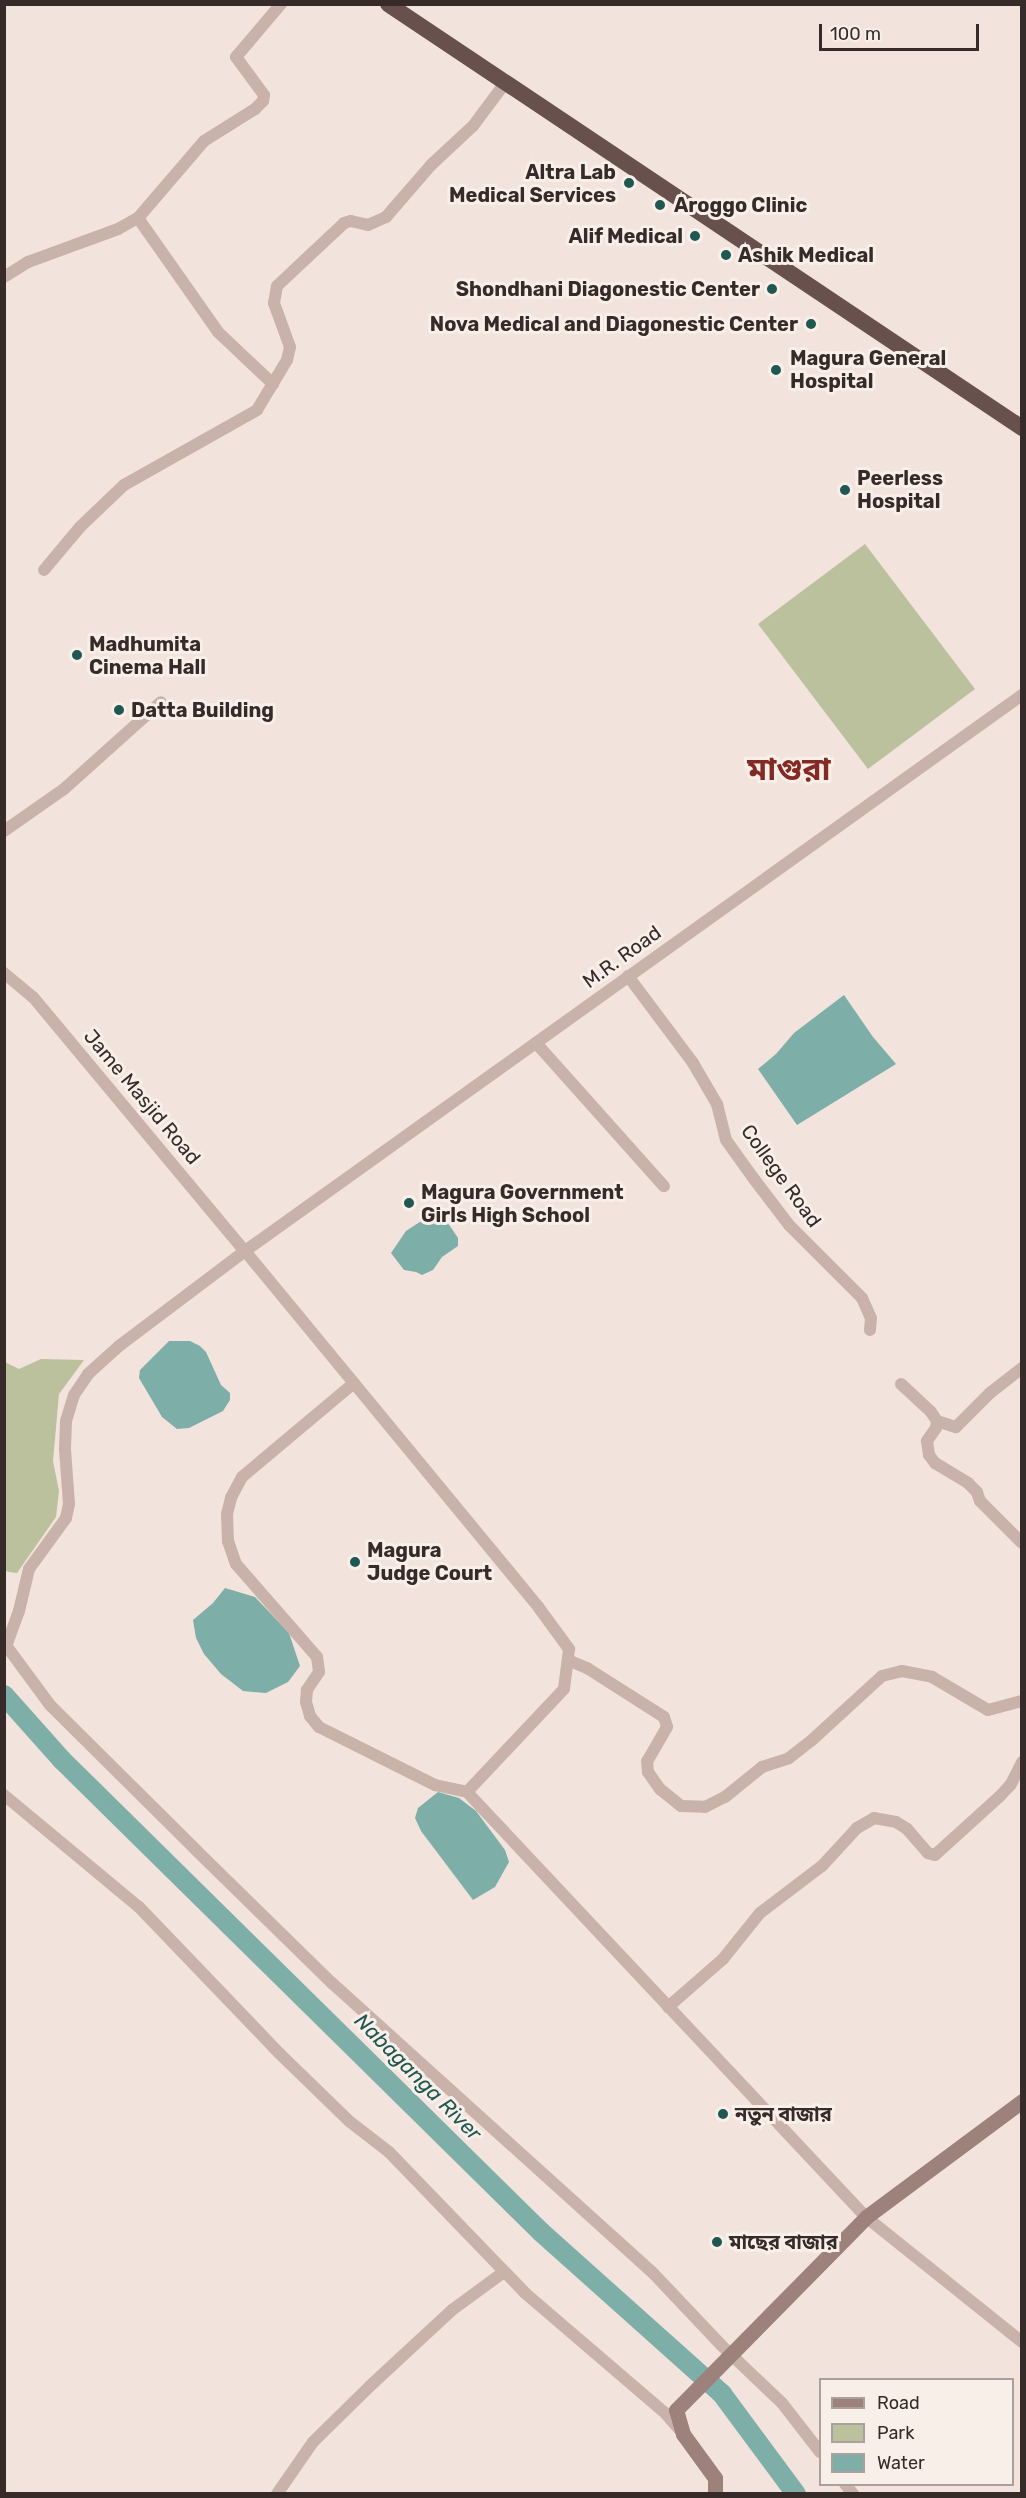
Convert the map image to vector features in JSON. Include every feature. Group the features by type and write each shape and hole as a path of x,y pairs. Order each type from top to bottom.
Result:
{"highway":[{"path":"388,4 1022,428"}],"main road":[{"path":"718,2492 710,2469 683,2434 676,2410 866,2217 1022,2101"}],"street":[{"path":"4,277 28,262 118,229 138,218 204,141 255,109 263,100 264,94 236,57 282,4"},
{"path":"44,570 80,527 124,484 257,410 287,360 290,347 274,303 277,286 344,223 351,221 368,225 386,217 432,165 473,126 505,83"},
{"path":"138,218 218,332 273,384"},
{"name":"M.R. Road","path":"6,1643 29,1569 66,1518 69,1504 65,1449 66,1421 74,1395 88,1374 119,1346 245,1251 1022,695"},
{"path":"4,831 64,789 161,702"},
{"name":"Jame Masjid Road","path":"4,973 33,997 539,1608 569,1649 568,1660"},
{"name":"College Road","path":"628,976 693,1063 717,1104 726,1140 789,1225 862,1299 871,1318 870,1330"},
{"path":"536,1042 664,1186"},
{"path":"937,1422 956,1427 990,1393 1022,1368"},
{"path":"354,1383 242,1477 231,1498 227,1514 228,1540 236,1564 317,1657 319,1672 307,1690 306,1702 310,1716 319,1727 435,1785 467,1792 866,2217 1022,2342"},
{"path":"901,1384 931,1412 937,1422 936,1428 927,1441 929,1455 935,1463 968,1483 977,1492 980,1501 1022,1543"},
{"path":"6,1643 16,1662 64,1720 288,1941 653,2273 725,2359 782,2403 819,2451"},
{"path":"467,1792 564,1689 568,1660 587,1668 664,1717 667,1727 647,1761 648,1772 660,1789 681,1806 705,1808 725,1797 762,1767 789,1758 882,1676 902,1671 932,1677 988,1710 1022,1701"},
{"path":"668,2007 723,1959 760,1913 822,1866 857,1828 874,1818 896,1822 907,1829 928,1853 935,1855 1000,1797 1011,1784 1022,1762"},
{"path":"4,1795 160,1927 279,2053 349,2121 389,2152 525,2293 666,2414 683,2434"},
{"path":"277,2493 313,2442 378,2378 452,2310 504,2272"}],"green space":[{"path":"865,544 975,689 868,769 758,624"},
{"path":"41,1359 84,1360 59,1394 53,1461 59,1491 56,1517 17,1573 9,1572 4,1570 5,1362 19,1369"}],"water":[{"path":"844,995 873,1037 896,1064 797,1125 758,1069 776,1054 794,1033"},
{"path":"432,1214 441,1216 450,1226 458,1238 458,1246 442,1257 433,1270 422,1275 404,1270 391,1253 406,1231"},
{"path":"169,1341 190,1341 200,1346 206,1352 221,1385 230,1393 230,1400 223,1411 189,1428 177,1429 162,1417 139,1378 140,1370"},
{"path":"225,1588 255,1597 289,1633 300,1666 288,1682 266,1693 243,1691 221,1674 204,1654 196,1638 193,1620 213,1603"},
{"path":"438,1792 459,1798 476,1811 505,1850 509,1862 495,1887 473,1900 421,1831 415,1818 418,1808"}],"waterway":[{"name":"Nabaganga River","path":"4,1695 62,1760 541,2232 722,2394 796,2494"}],"place":[{"name":"Altra Lab Medical Services","path":"629,183"},
{"name":"Aroggo Clinic","path":"660,205"},
{"name":"Alif Medical","path":"695,236"},
{"name":"Ashik Medical","path":"726,255"},
{"name":"Shondhani Diagonestic Center","path":"772,289"},
{"name":"Nova Medical and Diagonestic Center","path":"811,324"},
{"name":"Magura General Hospital","path":"776,370"},
{"name":"Peerless Hospital","path":"845,490"},
{"name":"Madhumita Cinema Hall","path":"77,655"},
{"name":"Datta Building","path":"119,710"},
{"name":"Magura Government Girls High School","path":"409,1203"},
{"name":"Magura Judge Court","path":"355,1562"},
{"name":"নতুন বাজার","path":"723,2114"},
{"name":"মাছের বাজার","path":"717,2242"}],"district":[{"name":"মাগুরা","path":"789,769"}]}
